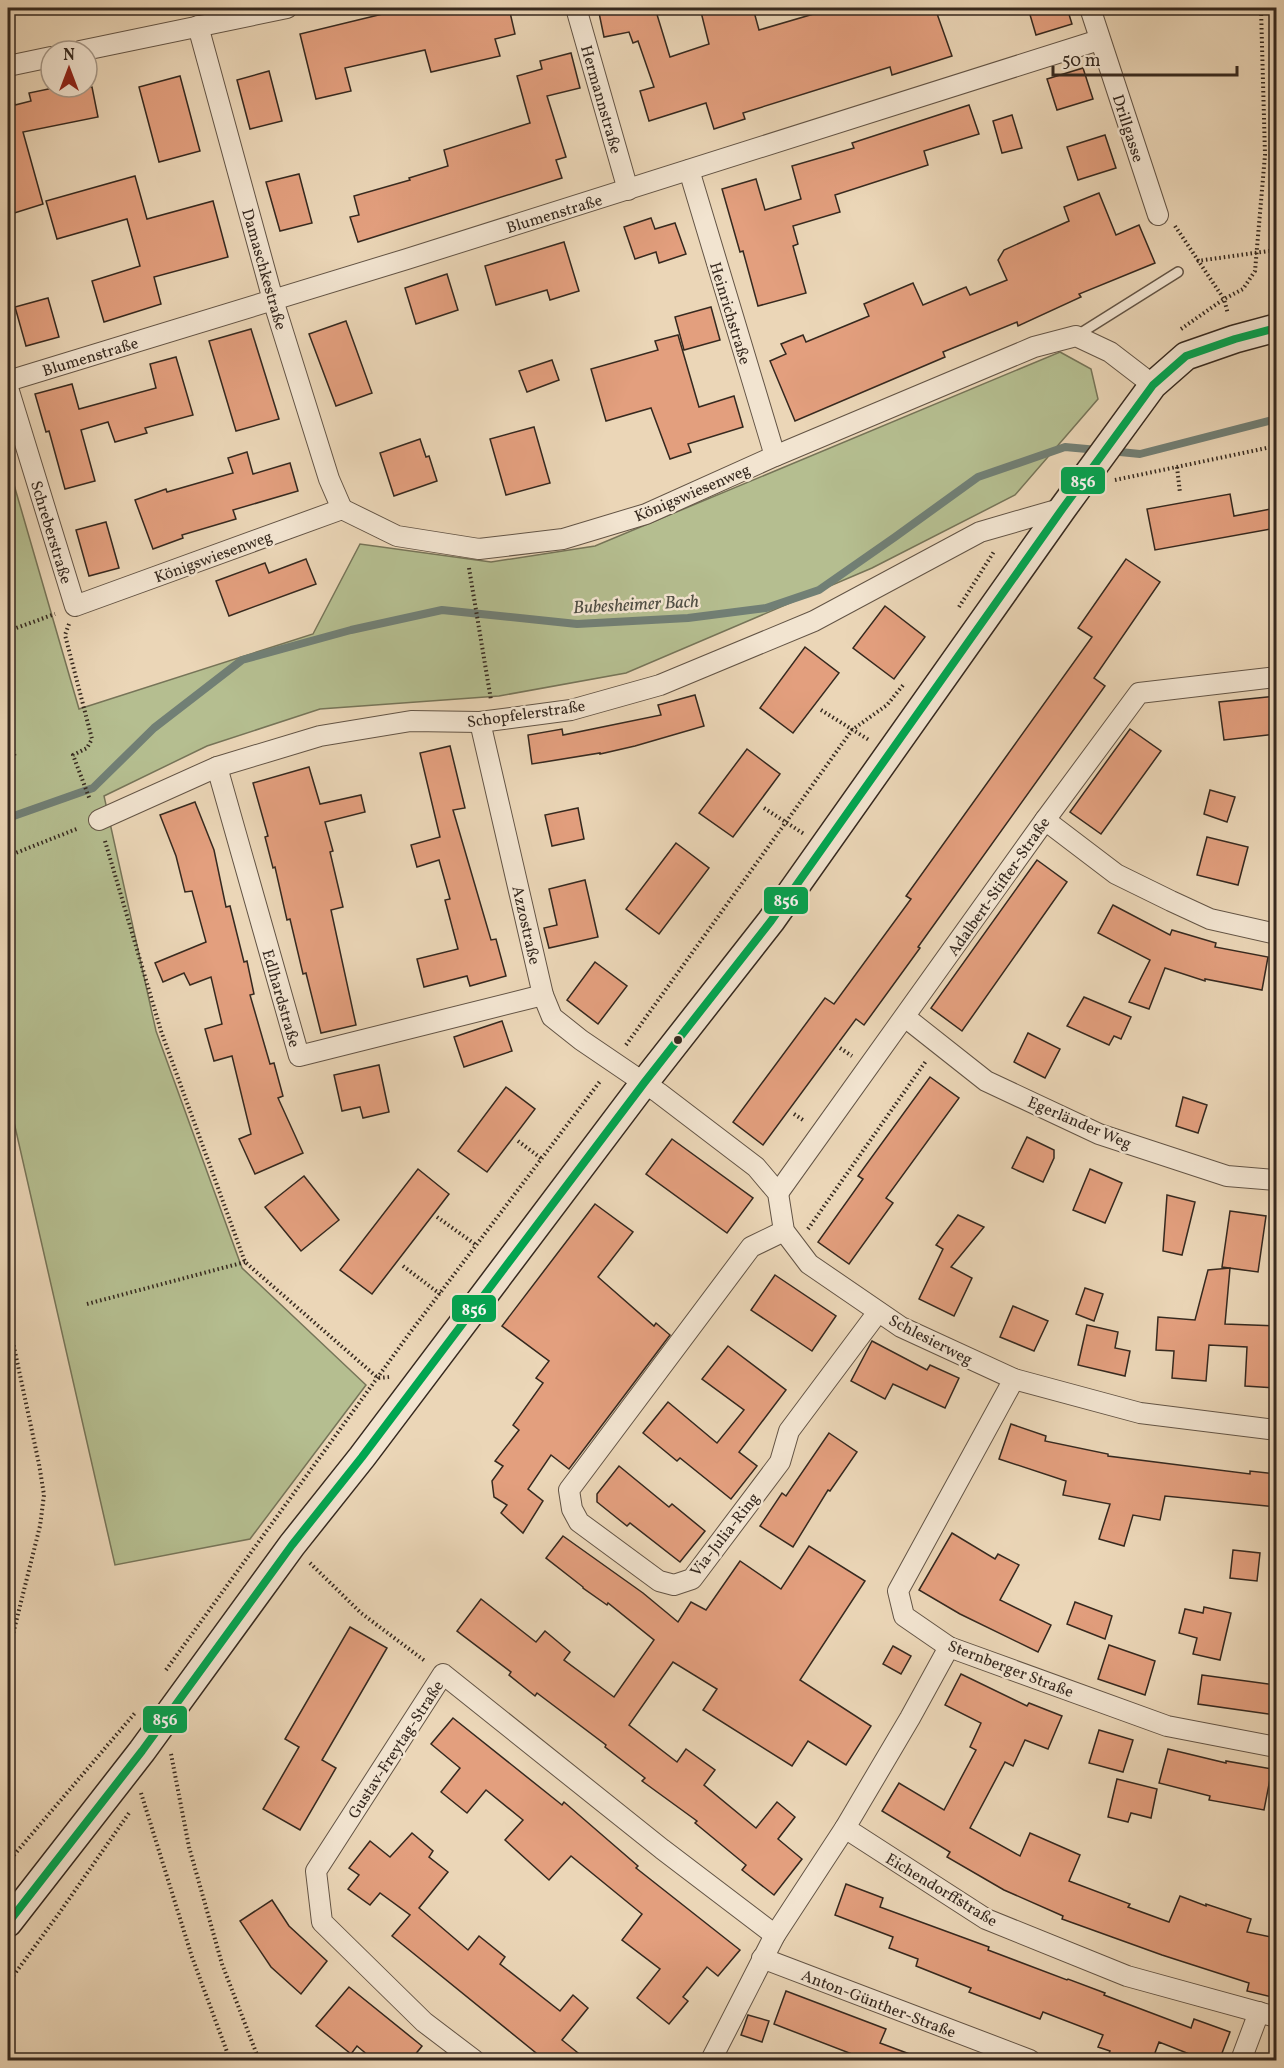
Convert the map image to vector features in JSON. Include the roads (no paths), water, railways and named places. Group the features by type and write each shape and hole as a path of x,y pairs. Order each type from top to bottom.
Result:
{"main road":[{"path":"8,1923 164,1721 292,1545 362,1457 644,1083 771,921 1063,508 1100,477 1119,433 1153,386 1186,356 1276,328"}],"street":[{"path":"99,47 287,8"},
{"name":"Hermannstraße","path":"576,8 628,190"},
{"name":"Drillgasse","path":"1090,8 1158,215"},
{"name":"Damaschkestraße","path":"198,26 273,300 329,479 342,509"},
{"name":"Blumenstraße","path":"8,381 628,190 1100,40"},
{"path":"8,66 39,60"},
{"name":"Heinrichstraße","path":"689,170 775,456"},
{"path":"1076,336 1110,352 1153,386"},
{"name":"Königswiesenweg","path":"75,606 342,509 397,536 479,549 563,539 646,514 775,456 1034,347 1076,336"},
{"name":"Schreberstraße","path":"8,388 75,606"},
{"name":"Schopfelerstraße","path":"96,813 217,767 320,736 411,721 487,721 571,710 660,685 814,621 980,532 1063,508"},
{"name":"Adalbert-Stifter-Straße","path":"778,1193 1138,693 1276,677"},
{"name":"Azzostraße","path":"487,721 543,995 552,1017 581,1041 644,1083"},
{"name":"Edlhardstraße","path":"217,767 299,1056 543,995"},
{"path":"1045,820 1116,874 1170,901 1210,919 1276,934"},
{"name":"Egerländer Weg","path":"905,1017 986,1081 1100,1134 1227,1176 1276,1180"},
{"path":"644,1083 756,1167 778,1193 790,1239"},
{"name":"Schlesierweg","path":"790,1239 809,1264 901,1327 1014,1379 1140,1413 1276,1430"},
{"name":"Via-Julia-Ring","path":"790,1239 751,1248 569,1490 572,1509 579,1522 659,1581 674,1585 692,1578 780,1462 789,1431 878,1312"},
{"name":"Sternberger Straße","path":"1014,1379 898,1591 904,1616 950,1647 1167,1726 1276,1747"},
{"path":"711,2061 775,1935 844,1828 950,1647"},
{"name":"Gustav-Freytag-Straße","path":"474,2061 424,2022 322,1922 316,1871 443,1674 662,1849 775,1935"},
{"name":"Eichendorffstraße","path":"844,1828 986,1919 1127,1976 1268,2015"},
{"name":"Anton-Günther-Straße","path":"762,1958 1030,2061"},
{"path":"1241,2061 1268,2015"}],"lane":[{"path":"1076,336 1178,273"}],"waterway":[{"name":"Bubesheimer Bach","path":"1110,451 1140,454 1276,419"},
{"name":"Bubesheimer Bach","path":"8,818 93,788 154,728 242,660 351,630 442,610 577,624 688,618 766,608 819,590 978,477 1065,447 1098,450"}]}
